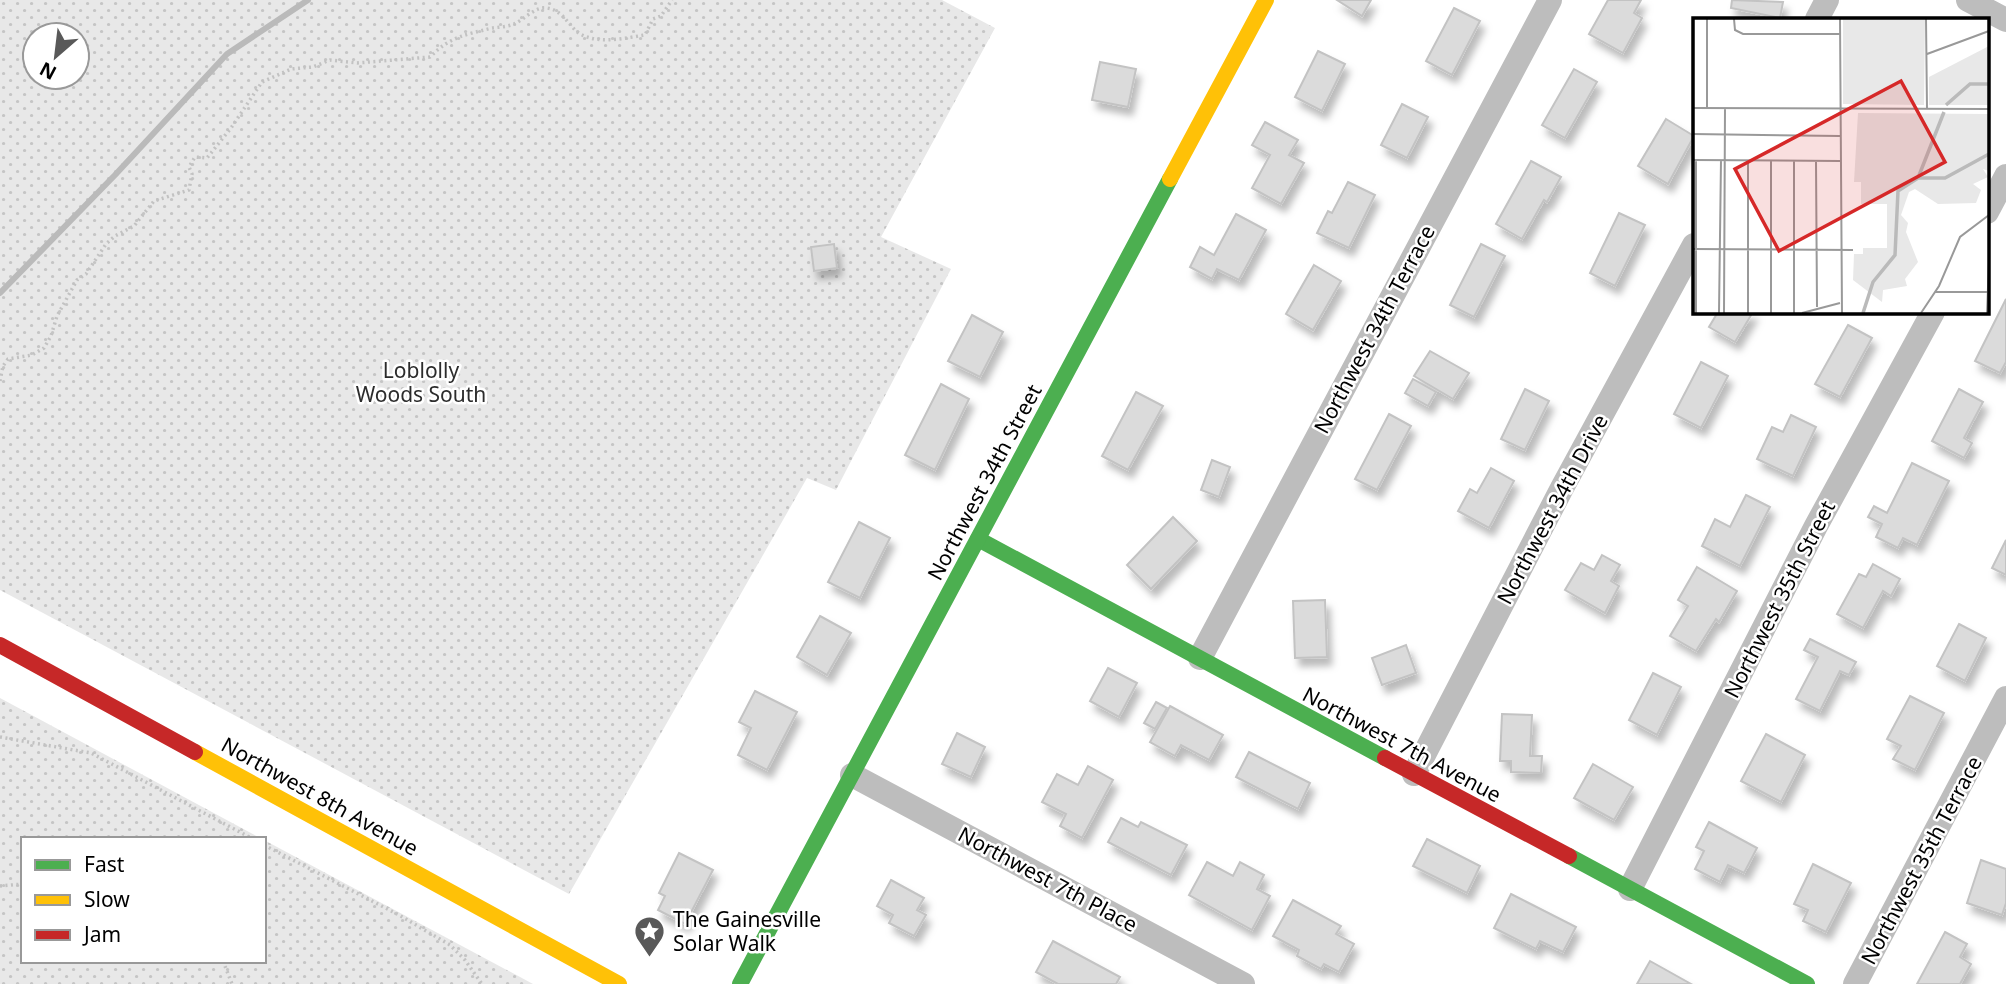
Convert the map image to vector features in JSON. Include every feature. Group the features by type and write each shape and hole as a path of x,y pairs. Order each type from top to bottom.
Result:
{"street":[{"name":"Northwest 34th Street","path":"740,984 1266,0"},
{"name":"Northwest 34th Terrace","path":"1200,658 1550,0"},
{"path":"1818,18 1827,0"},
{"path":"1968,0 2006,20"},
{"path":"1988,210 2006,176"},
{"name":"Northwest 34th Drive","path":"1413,774 1562,488 1693,249"},
{"name":"Northwest 35th Street","path":"1630,889 1816,526 1932,313"},
{"name":"Northwest 7th Avenue","path":"978,539 1807,984"},
{"name":"Northwest 8th Avenue","path":"0,645 620,984"},
{"name":"Northwest 35th Terrace","path":"1855,984 2006,698"},
{"name":"Northwest 7th Place","path":"852,775 1243,984"}],"path":[{"path":"0,381 3,366 8,359 32,355 44,348 57,316 77,281 86,274 106,244 134,226 154,201 189,190 192,174 189,167 195,157 207,158 262,82 291,69 313,67 331,60 356,63 430,57 440,46 462,34 510,26 538,8 548,8 556,12 565,17 577,32 591,37 613,40 645,35 653,19 661,16 672,0"},
{"path":"0,737 91,753 249,837"},
{"path":"266,846 399,915 450,945 482,984"},
{"path":"0,886 21,884"},
{"path":"224,963 232,984"}],"green space":[{"name":"Loblolly Woods South","path":"0,0 942,0 995,28 881,237 951,269 836,490 807,478 569,894 0,590"},
{"path":"0,698 258,837 21,837 21,963 266,963 266,841 533,984 0,984"}],"building":[{"path":"1337,0 1371,0 1362,16"},
{"path":"1608,0 1641,0 1634,13 1642,18 1623,53 1589,34"},
{"path":"1732,0 1783,2 1780,18 1731,8"},
{"path":"1454,8 1480,21 1452,75 1426,61"},
{"path":"1318,51 1345,64 1322,111 1295,97"},
{"path":"1100,62 1136,69 1128,107 1092,100"},
{"path":"1574,69 1597,82 1565,138 1542,125"},
{"path":"1402,104 1428,117 1407,158 1381,145"},
{"path":"1666,119 1693,135 1668,184 1638,166"},
{"path":"1265,122 1298,140 1289,155 1304,163 1281,204 1252,188 1270,155 1252,145"},
{"path":"1531,161 1561,177 1547,202 1544,200 1522,239 1496,224"},
{"path":"1348,182 1375,195 1349,248 1317,233 1328,211 1332,213"},
{"path":"1619,213 1645,225 1615,286 1590,273"},
{"path":"1236,214 1266,230 1239,280 1217,269 1212,279 1190,267 1200,247 1214,255"},
{"path":"834,244 837,268 814,271 811,247"},
{"path":"1481,244 1505,256 1474,317 1450,305"},
{"path":"1314,265 1341,281 1313,330 1286,314"},
{"path":"2006,299 2006,362 2000,373 1975,361"},
{"path":"1717,313 1752,313 1735,342 1709,327"},
{"path":"972,315 1003,332 980,377 948,361"},
{"path":"1848,325 1872,338 1840,397 1815,384"},
{"path":"1430,351 1469,373 1453,399 1414,376"},
{"path":"1701,362 1728,376 1701,428 1674,414"},
{"path":"1413,379 1436,392 1428,406 1405,393"},
{"path":"941,384 969,399 935,470 905,455"},
{"path":"1525,389 1549,401 1525,450 1501,439"},
{"path":"1959,389 1983,402 1964,438 1972,443 1964,458 1932,441"},
{"path":"1136,392 1163,406 1128,470 1102,456"},
{"path":"1389,414 1411,426 1377,490 1355,479"},
{"path":"1791,415 1816,427 1793,476 1757,459 1772,427 1783,432"},
{"path":"1212,460 1230,467 1219,497 1201,490"},
{"path":"1912,463 1949,481 1917,545 1903,538 1898,548 1876,537 1882,524 1868,517 1874,506 1887,513"},
{"path":"1491,468 1514,481 1489,528 1458,511 1470,489 1477,493"},
{"path":"1746,495 1770,507 1740,566 1702,546 1715,519 1730,527"},
{"path":"1173,517 1197,541 1151,589 1127,565"},
{"path":"859,522 890,538 860,598 828,582"},
{"path":"2006,540 2006,575 1992,568"},
{"path":"1602,555 1620,565 1611,581 1619,586 1605,613 1565,590 1581,563 1594,570"},
{"path":"1873,564 1900,579 1891,596 1883,591 1863,628 1837,614 1859,574 1866,577"},
{"path":"1697,567 1737,591 1719,622 1716,619 1696,651 1670,636 1688,606 1678,600"},
{"path":"1325,600 1327,657 1295,658 1293,601"},
{"path":"820,616 851,633 827,675 797,657"},
{"path":"1959,624 1986,638 1965,681 1937,666"},
{"path":"1810,639 1856,662 1849,675 1840,671 1820,711 1796,699 1818,657 1804,650"},
{"path":"1406,645 1416,673 1382,685 1372,658"},
{"path":"1108,668 1137,683 1119,717 1090,701"},
{"path":"1653,673 1681,687 1657,735 1629,720"},
{"path":"755,691 797,712 767,770 738,755 751,728 739,722"},
{"path":"1910,696 1944,713 1915,770 1893,759 1901,746 1887,739"},
{"path":"1156,702 1167,708 1155,729 1144,723"},
{"path":"1170,706 1223,735 1209,760 1181,745 1175,756 1150,742"},
{"path":"1502,714 1532,715 1530,756 1542,756 1541,773 1511,772 1511,761 1500,761"},
{"path":"957,733 985,747 971,777 942,764"},
{"path":"1766,734 1805,755 1781,802 1741,781"},
{"path":"1249,752 1310,783 1298,809 1236,777"},
{"path":"1593,764 1633,787 1614,820 1574,798"},
{"path":"1088,766 1113,780 1082,838 1060,826 1066,814 1042,802 1057,774 1078,785"},
{"path":"1121,818 1138,827 1141,822 1187,845 1171,875 1108,842"},
{"path":"1709,822 1757,848 1744,873 1728,865 1720,882 1695,869 1704,851 1696,847"},
{"path":"1427,839 1480,866 1467,893 1413,866"},
{"path":"679,853 713,870 685,924 658,910 665,896 659,893"},
{"path":"1981,860 2006,869 2006,903 2002,915 1967,903"},
{"path":"1207,862 1233,876 1240,862 1264,875 1257,889 1270,896 1252,930 1189,895"},
{"path":"1813,864 1851,883 1826,932 1803,921 1808,910 1794,904"},
{"path":"891,880 924,898 917,910 926,915 914,936 889,923 893,915 877,906"},
{"path":"1511,894 1576,927 1563,952 1540,941 1536,949 1494,928"},
{"path":"1293,900 1341,926 1336,934 1354,944 1339,972 1324,964 1321,969 1297,956 1299,950 1273,936"},
{"path":"1945,932 1967,944 1960,957 1971,964 1960,984 1917,984"},
{"path":"1053,941 1120,977 1116,984 1058,984 1036,972"},
{"path":"1650,961 1691,984 1637,984"}],"waterway":[{"path":"0,293 115,175 227,54 308,0"}],"traffic: fast":[{"path":"740,984 1170,179"},
{"path":"978,539 1385,758"},
{"path":"1569,856 1807,984"}],"traffic: slow":[{"path":"1170,179 1266,0"},
{"path":"195,752 619,984"}],"traffic: jam":[{"path":"0,645 195,752"},
{"path":"1385,758 1569,856"}],"place":[{"name":"The Gainesville Solar Walk","path":"650,958"}]}
